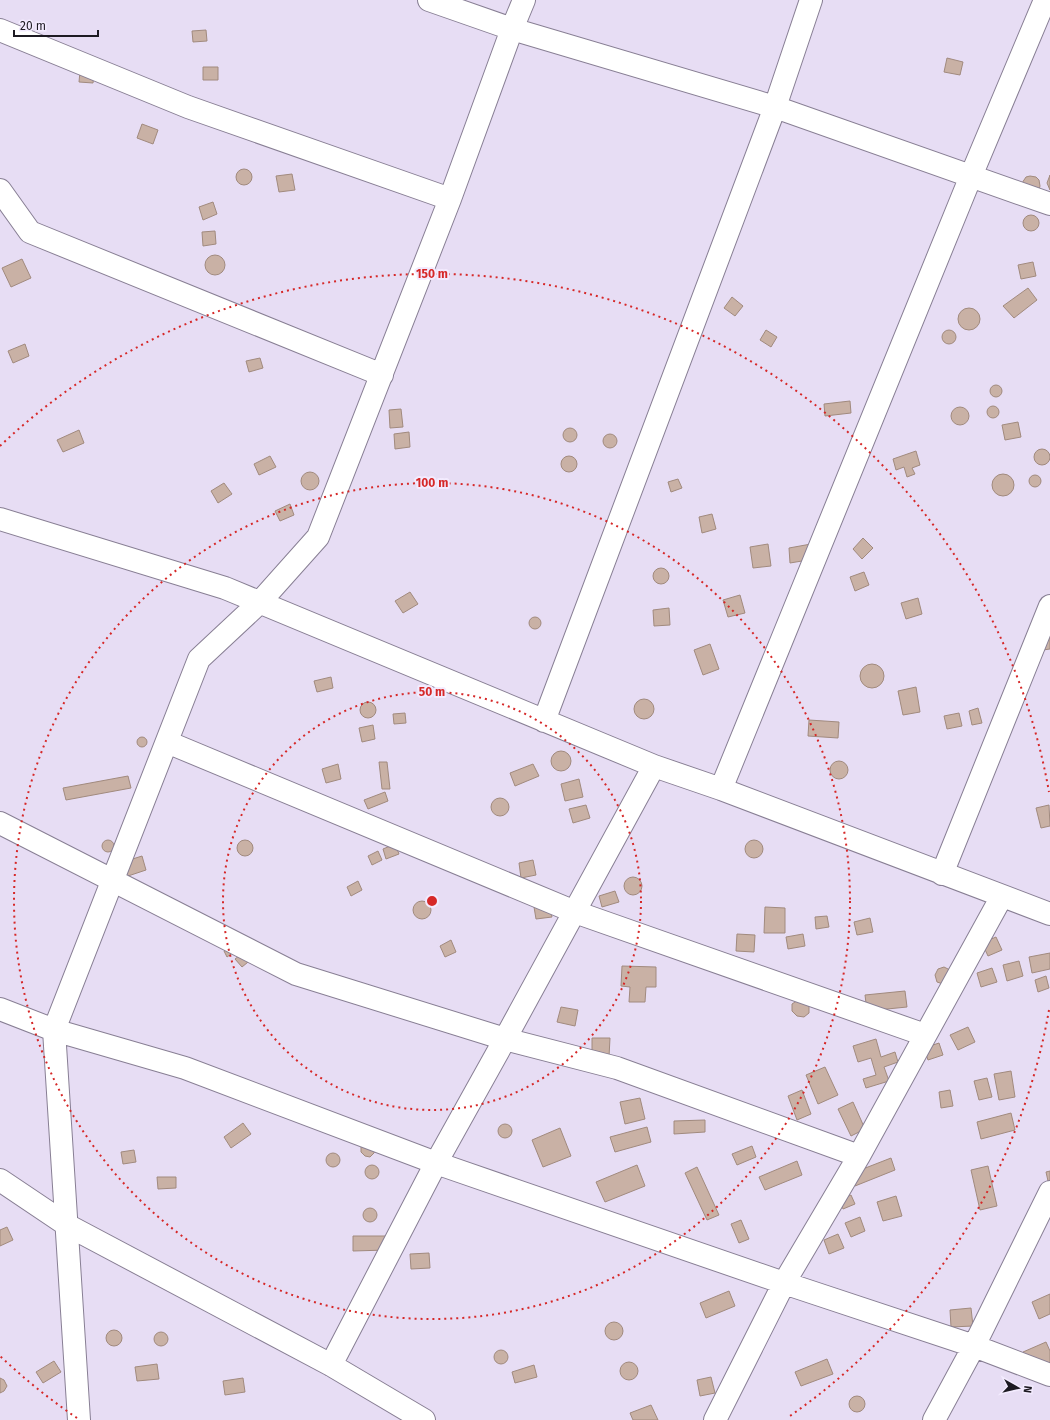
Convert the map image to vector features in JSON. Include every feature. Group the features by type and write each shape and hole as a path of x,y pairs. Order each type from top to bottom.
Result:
{"street":[{"path":"430,0 512,29 774,107 1050,204"},
{"path":"79,1420 54,1030 199,659 260,602 318,537 450,199 524,0"},
{"path":"544,721 774,107 812,0"},
{"path":"721,789 971,176 1045,0"},
{"path":"0,30 188,107 450,199"},
{"path":"0,190 30,232 382,375"},
{"path":"0,519 225,588 654,766 721,789 1050,914"},
{"path":"942,874 1050,606"},
{"path":"167,742 575,912 925,1035"},
{"path":"331,1365 436,1163 505,1040 654,766"},
{"path":"0,823 296,974 505,1040 617,1068 859,1156"},
{"path":"715,1420 784,1283 859,1156 1002,896"},
{"path":"0,1009 54,1030 185,1068 436,1163 784,1283 974,1346 1050,1375"},
{"path":"0,1180 67,1225 331,1365 424,1420"},
{"path":"934,1420 974,1346 1050,1192"}],"building":[{"path":"206,30 207,41 193,42 192,31"},
{"path":"947,58 963,62 960,75 944,72"},
{"path":"81,61 96,62 93,83 79,82"},
{"path":"203,67 218,67 218,80 203,80"},
{"path":"142,124 158,130 153,144 137,138"},
{"path":"244,169 250,171 252,177 250,183 244,185 238,183 236,177 238,171"},
{"path":"292,174 295,190 279,192 276,176"},
{"path":"1050,175 1050,190 1047,183"},
{"path":"1026,177 1036,177 1039,180 1039,190 1022,183"},
{"path":"213,202 217,214 203,220 199,207"},
{"path":"1031,215 1038,220 1039,223 1034,230 1031,231 1024,226 1023,223 1028,216"},
{"path":"215,231 216,244 203,246 202,232"},
{"path":"215,255 222,258 225,265 222,272 215,275 208,272 205,265 208,258"},
{"path":"22,259 31,278 11,287 2,268"},
{"path":"1033,262 1036,276 1021,279 1018,265"},
{"path":"1028,288 1037,300 1014,318 1003,306"},
{"path":"732,297 743,306 735,316 724,308"},
{"path":"969,308 977,311 980,319 977,327 969,330 961,327 958,319 961,311"},
{"path":"766,330 777,337 771,347 760,340"},
{"path":"946,330 952,330 956,334 956,340 952,344 946,344 942,340 942,334"},
{"path":"25,344 29,356 13,363 8,351"},
{"path":"260,358 263,368 249,372 246,361"},
{"path":"994,385 998,385 1002,391 998,397 994,397 990,393 990,389"},
{"path":"850,401 851,413 825,416 824,404"},
{"path":"991,406 995,406 999,412 995,418 991,418 987,414 987,410"},
{"path":"960,407 966,410 969,416 966,422 960,425 954,422 951,416 954,410"},
{"path":"401,409 403,427 390,428 389,410"},
{"path":"1018,422 1021,437 1005,440 1002,425"},
{"path":"570,428 575,430 577,435 575,440 570,442 565,440 563,435 565,430"},
{"path":"79,430 84,443 63,452 57,440"},
{"path":"409,432 410,447 395,449 394,434"},
{"path":"610,434 615,436 617,441 615,446 610,448 605,446 603,441 605,436"},
{"path":"1042,449 1048,451 1050,457 1048,463 1042,465 1036,463 1034,457 1036,451"},
{"path":"916,451 920,465 912,468 915,474 907,477 904,467 896,470 893,459"},
{"path":"270,456 276,467 259,475 254,464"},
{"path":"569,456 576,461 577,464 572,471 569,472 562,467 561,464 566,457"},
{"path":"310,472 316,475 319,481 316,487 310,490 304,487 301,481 304,475"},
{"path":"1003,474 1011,477 1014,485 1011,493 1003,496 995,493 992,485 995,477"},
{"path":"1033,475 1037,475 1041,481 1037,487 1033,487 1029,483 1029,479"},
{"path":"678,479 682,488 671,492 668,482"},
{"path":"224,483 232,494 218,503 211,491"},
{"path":"290,504 294,515 280,521 275,511"},
{"path":"712,514 716,529 702,533 699,517"},
{"path":"863,538 873,548 862,559 853,549"},
{"path":"768,544 771,566 753,568 750,547"},
{"path":"811,544 814,559 790,563 789,548"},
{"path":"661,568 667,570 669,576 667,582 661,584 655,582 653,576 655,570"},
{"path":"864,572 869,585 855,591 850,577"},
{"path":"410,592 418,604 403,613 395,601"},
{"path":"740,595 745,613 728,617 723,600"},
{"path":"918,598 922,614 906,619 901,603"},
{"path":"669,608 670,625 654,626 653,610"},
{"path":"535,617 539,619 541,623 539,627 535,629 531,627 529,623 531,619"},
{"path":"1050,635 1050,649 1043,650"},
{"path":"710,644 719,669 703,675 694,650"},
{"path":"872,664 880,668 884,676 880,684 872,688 864,684 860,676 864,668"},
{"path":"331,677 333,688 317,692 314,681"},
{"path":"916,687 920,712 903,715 898,691"},
{"path":"644,699 651,702 654,709 651,716 644,719 637,716 634,709 637,702"},
{"path":"365,702 371,702 376,707 374,716 371,718 365,718 360,713 360,707"},
{"path":"978,708 982,723 972,725 969,711"},
{"path":"405,713 406,723 394,724 393,714"},
{"path":"959,713 962,726 947,729 944,716"},
{"path":"809,720 839,722 838,738 808,736"},
{"path":"373,725 375,739 362,742 359,728"},
{"path":"142,737 147,742 142,747 137,742"},
{"path":"561,751 568,754 571,761 568,768 561,771 554,768 551,761 554,754"},
{"path":"839,761 845,764 848,770 845,776 839,779 833,776 830,770 833,764"},
{"path":"379,762 387,762 390,789 382,789"},
{"path":"338,764 341,779 326,783 322,769"},
{"path":"533,764 539,776 515,786 510,773"},
{"path":"128,776 131,788 66,800 63,788"},
{"path":"579,779 583,797 565,801 561,784"},
{"path":"385,792 388,801 368,809 364,800"},
{"path":"500,798 506,801 509,807 506,813 500,816 494,813 491,807 494,801"},
{"path":"586,805 590,818 573,823 569,809"},
{"path":"1049,805 1050,826 1041,828 1036,808"},
{"path":"106,840 110,840 114,846 110,852 106,852 102,848 102,844"},
{"path":"245,840 251,842 253,848 251,854 245,856 239,854 237,848 239,842"},
{"path":"754,840 760,843 763,849 760,855 754,858 748,855 745,849 748,843"},
{"path":"395,844 399,854 386,859 383,849"},
{"path":"378,851 382,860 372,865 368,856"},
{"path":"142,856 146,870 125,877 120,863"},
{"path":"533,860 536,875 521,878 519,863"},
{"path":"633,877 639,880 642,886 639,892 633,895 627,892 624,886 627,880"},
{"path":"358,881 362,890 351,896 347,887"},
{"path":"615,891 619,902 602,907 599,896"},
{"path":"422,901 428,904 431,910 428,916 422,919 416,916 413,910 416,904"},
{"path":"549,905 552,917 536,919 534,907"},
{"path":"765,907 785,908 785,933 764,933"},
{"path":"827,916 829,927 816,929 815,917"},
{"path":"870,918 873,932 857,935 854,922"},
{"path":"737,934 755,935 754,952 736,951"},
{"path":"803,934 805,946 788,949 786,937"},
{"path":"996,937 1002,950 988,956 982,943"},
{"path":"451,940 456,952 445,957 440,946"},
{"path":"233,945 237,950 227,957 224,951"},
{"path":"247,950 253,958 242,967 235,959"},
{"path":"1050,953 1050,969 1032,973 1029,957"},
{"path":"1019,961 1023,976 1007,981 1003,965"},
{"path":"622,966 656,967 656,987 646,987 645,1002 629,1002 630,987 621,986"},
{"path":"944,967 950,970 943,984 937,982 935,975 938,969"},
{"path":"992,968 997,982 981,987 977,973"},
{"path":"1046,976 1049,988 1038,992 1035,980"},
{"path":"905,991 907,1007 867,1011 865,995"},
{"path":"798,1000 809,1005 809,1013 804,1017 797,1016 792,1011 792,1004"},
{"path":"561,1007 578,1010 575,1026 557,1022"},
{"path":"968,1027 975,1042 958,1050 950,1035"},
{"path":"592,1038 610,1038 609,1057 592,1057"},
{"path":"876,1039 881,1057 895,1052 898,1062 884,1067 889,1081 866,1088 863,1079 876,1075 871,1058 858,1062 853,1046"},
{"path":"939,1043 943,1055 928,1060 924,1048"},
{"path":"825,1067 838,1095 818,1104 806,1075"},
{"path":"1011,1071 1015,1097 999,1100 994,1074"},
{"path":"987,1078 992,1097 979,1100 974,1081"},
{"path":"802,1090 811,1114 797,1120 788,1096"},
{"path":"950,1090 953,1106 941,1108 939,1092"},
{"path":"640,1098 645,1119 625,1124 620,1102"},
{"path":"853,1102 865,1129 851,1136 838,1109"},
{"path":"1011,1113 1015,1130 981,1139 977,1122"},
{"path":"705,1120 705,1132 674,1134 674,1121"},
{"path":"243,1123 251,1134 231,1148 224,1137"},
{"path":"505,1124 510,1126 512,1131 510,1136 505,1138 500,1136 498,1131 500,1126"},
{"path":"647,1127 651,1142 615,1152 610,1137"},
{"path":"560,1128 571,1156 543,1167 532,1140"},
{"path":"361,1146 375,1150 374,1153 370,1157 365,1156 361,1152"},
{"path":"752,1146 756,1157 737,1165 732,1154"},
{"path":"134,1150 136,1162 123,1164 121,1152"},
{"path":"330,1153 336,1153 340,1157 340,1163 336,1167 330,1167 326,1163 326,1157"},
{"path":"891,1158 895,1170 855,1186 850,1174"},
{"path":"797,1161 802,1175 765,1190 759,1177"},
{"path":"369,1165 375,1165 379,1169 379,1175 375,1179 369,1179 365,1175 365,1169"},
{"path":"637,1165 645,1186 605,1202 596,1182"},
{"path":"988,1166 997,1206 980,1210 971,1170"},
{"path":"697,1167 719,1215 707,1220 685,1173"},
{"path":"1050,1171 1050,1190 1046,1172"},
{"path":"157,1177 176,1177 176,1188 158,1189"},
{"path":"851,1195 855,1204 843,1209 839,1200"},
{"path":"896,1196 902,1216 883,1221 877,1202"},
{"path":"367,1208 373,1208 377,1212 377,1218 373,1222 367,1222 363,1218 363,1212"},
{"path":"860,1217 865,1231 851,1237 845,1223"},
{"path":"741,1220 749,1239 739,1243 731,1224"},
{"path":"7,1227 13,1240 0,1246 0,1230"},
{"path":"838,1234 844,1248 829,1254 824,1240"},
{"path":"353,1236 387,1236 387,1250 353,1251"},
{"path":"429,1253 430,1268 411,1269 410,1254"},
{"path":"729,1291 735,1306 706,1318 700,1303"},
{"path":"1050,1294 1050,1314 1039,1319 1032,1302"},
{"path":"971,1308 973,1326 951,1327 950,1310"},
{"path":"614,1322 620,1325 623,1331 620,1337 614,1340 608,1337 605,1331 608,1325"},
{"path":"111,1330 117,1330 122,1335 120,1344 117,1346 111,1346 106,1341 106,1335"},
{"path":"158,1332 164,1332 168,1336 168,1342 164,1346 158,1346 154,1342 154,1336"},
{"path":"1046,1342 1050,1351 1050,1364 1032,1372 1023,1352"},
{"path":"498,1350 504,1350 508,1354 508,1360 504,1364 498,1364 494,1360 494,1354"},
{"path":"827,1359 833,1374 801,1386 795,1372"},
{"path":"54,1361 61,1372 43,1383 36,1372"},
{"path":"629,1362 635,1365 638,1371 635,1377 629,1380 623,1377 620,1371 623,1365"},
{"path":"157,1364 159,1379 137,1381 135,1367"},
{"path":"534,1365 537,1377 515,1383 512,1372"},
{"path":"711,1377 715,1393 700,1396 697,1380"},
{"path":"0,1378 4,1380 7,1386 4,1391 0,1393"},
{"path":"243,1378 245,1392 225,1395 223,1381"},
{"path":"857,1396 864,1401 865,1404 860,1411 857,1412 850,1407 849,1404 854,1397"},
{"path":"651,1405 658,1420 633,1420 630,1413"}]}
